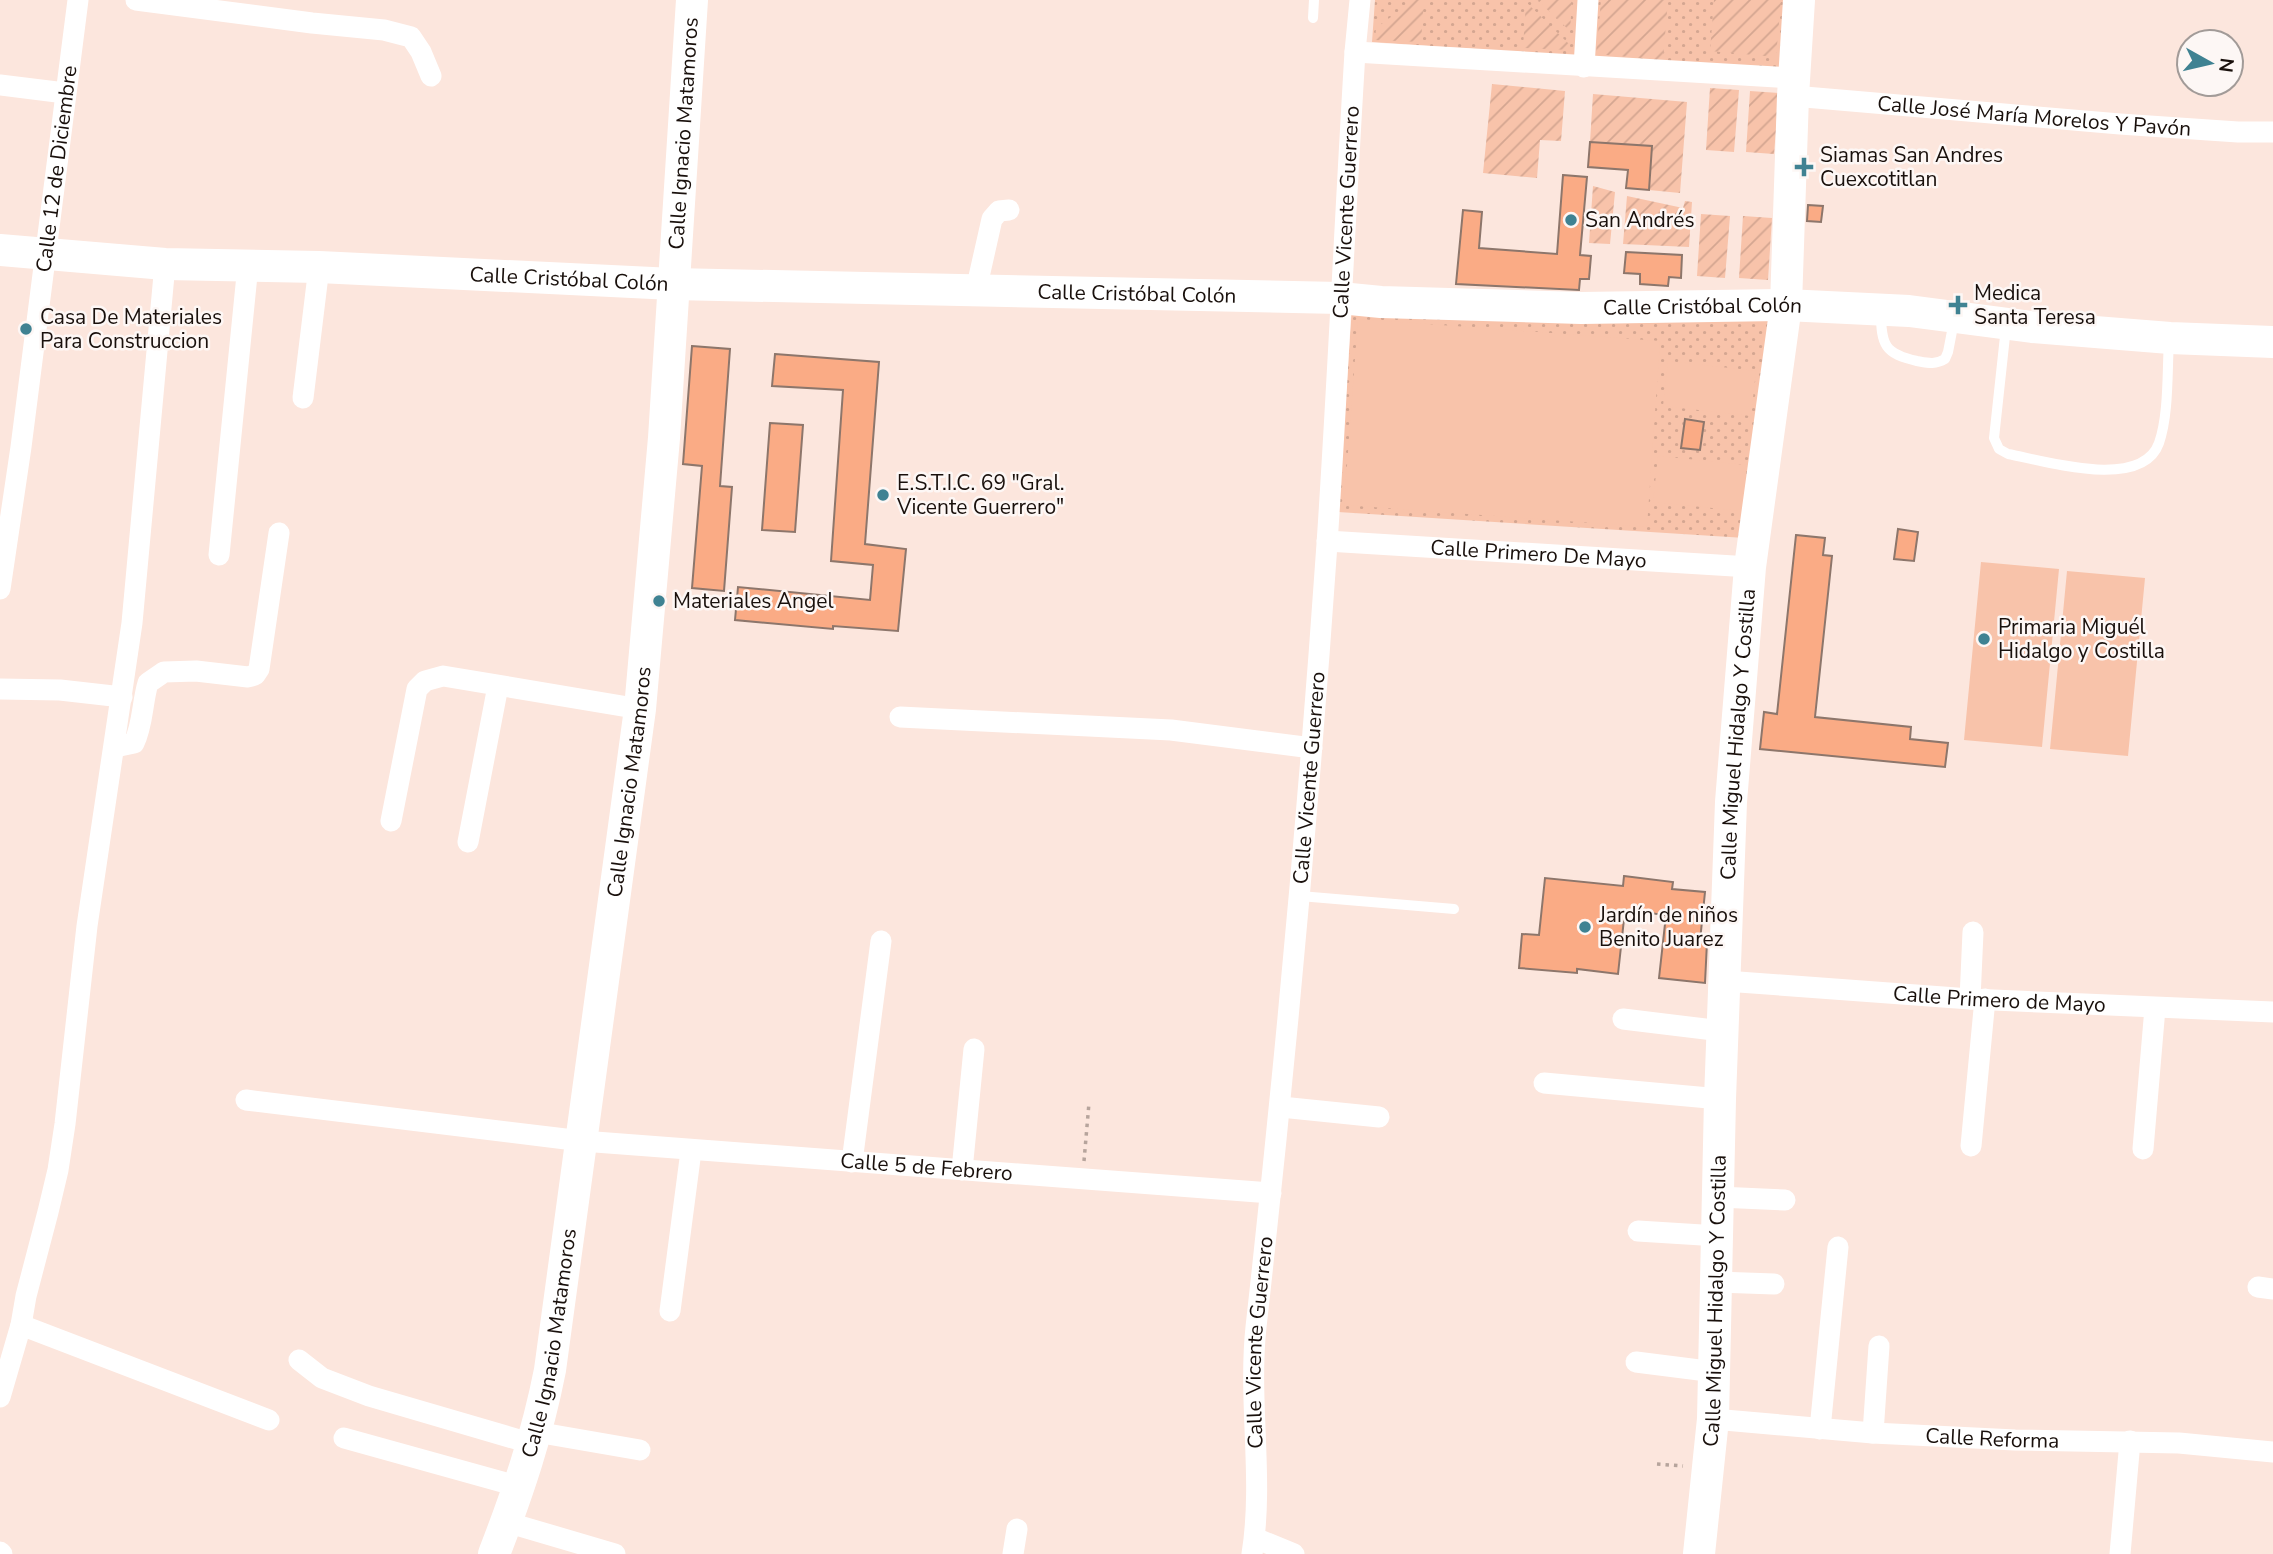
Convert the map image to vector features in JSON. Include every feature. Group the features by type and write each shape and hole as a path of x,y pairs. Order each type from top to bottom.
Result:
{"main road":[{"name":"Calle Ignacio Matamoros","path":"494,1554 520,1487 535,1438 552,1357 640,709 664,438 692,0"},
{"name":"Calle Miguel Hidalgo Y Costilla","path":"1699,1554 1713,1419 1722,1031 1732,790 1750,567 1786,305 1799,0"},
{"name":"Calle Cristóbal Colón","path":"0,250 165,264 319,267 673,284 1340,298 1381,302 1580,308 1786,305 1881,310 2169,338 2273,342"}],"street":[{"name":"Calle 12 de Diciembre","path":"0,589 21,447 78,0"},
{"path":"136,0 384,30 411,37 431,76"},
{"name":"Calle Vicente Guerrero","path":"1253,1546 1257,1483 1254,1354 1281,1107 1300,896 1327,541 1354,52 1360,0"},
{"path":"1584,67 1588,0"},
{"name":"Calle José María Morelos Y Pavón","path":"1354,52 1584,67 1794,87 2119,124 2273,132"},
{"path":"0,85 65,93"},
{"path":"976,290 992,219 999,211 1009,210"},
{"path":"0,1397 21,1325 58,1170 65,1124 88,914 132,623 165,264"},
{"path":"219,555 248,265"},
{"path":"303,398 319,267"},
{"path":"115,747 134,743 140,730 141,705 148,683 164,672 255,675 259,669 279,533"},
{"name":"Calle Primero De Mayo","path":"1327,541 1750,567"},
{"path":"391,821 416,689 425,681 443,676 640,709"},
{"path":"468,842 498,686"},
{"path":"0,689 60,690 122,696"},
{"path":"900,717 1171,730 1311,748"},
{"path":"1970,1146 1978,999 1973,932"},
{"path":"852,1162 881,941"},
{"name":"Calle Primero de Mayo","path":"1725,981 1978,999 2273,1012"},
{"path":"2143,1149 2155,1008"},
{"path":"1622,1019 1722,1031"},
{"path":"962,1170 974,1049"},
{"path":"1544,1083 1720,1099"},
{"name":"Calle 5 de Febrero","path":"246,1100 582,1141 691,1151 1271,1193"},
{"path":"1281,1107 1379,1117"},
{"path":"670,1311 691,1151"},
{"path":"1718,1197 1784,1200"},
{"path":"1639,1231 1718,1236"},
{"path":"1819,1429 1838,1247"},
{"path":"1717,1282 1774,1284"},
{"path":"21,1325 269,1420"},
{"path":"1873,1433 1879,1346"},
{"path":"299,1360 322,1378 369,1396 535,1438 640,1450"},
{"path":"1636,1362 1715,1371"},
{"name":"Calle Reforma","path":"1713,1419 1873,1433 2015,1440 2179,1443 2273,1452"},
{"path":"344,1438 520,1487"},
{"path":"2120,1554 2130,1441"},
{"path":"506,1522 615,1554"},
{"path":"1013,1554 1017,1529"},
{"path":"1253,1546 1294,1554"}],"lane":[{"path":"1313,18 1314,0"},
{"path":"1881,310 1881,333 1891,353 1931,363 1945,359 1955,317"},
{"path":"2006,324 1994,438 1999,449 2008,454 2100,470 2120,470 2141,465 2158,446 2163,424 2169,338"},
{"path":"1300,896 1454,909"}],"path":[{"path":"1082,1178 1088,1103"}],"shaded area":[{"path":"1375,0 1788,0 1783,70 1372,42"},
{"path":"1414,0 1424,0 1421,42 1375,40 1376,28"},
{"path":"1537,0 1572,0 1570,31"},
{"path":"1601,0 1668,0 1663,60 1596,54"},
{"path":"1714,0 1781,0 1776,57 1710,51"},
{"path":"1526,2 1569,44 1569,50 1523,48"},
{"path":"1492,84 1565,91 1561,141 1540,140 1537,178 1483,173"},
{"path":"1710,88 1739,90 1734,152 1706,150"},
{"path":"1750,91 1779,93 1774,154 1746,152"},
{"path":"1593,94 1687,102 1680,193 1649,190 1652,146 1590,142"},
{"path":"1593,186 1615,192 1610,244 1589,243"},
{"path":"1627,196 1683,208 1685,201 1692,202 1689,247 1623,244"},
{"path":"1701,214 1730,216 1725,278 1697,276"},
{"path":"1743,216 1772,218 1768,280 1739,278"},
{"path":"1352,307 1771,318 1745,538 1338,512"},
{"path":"1358,319 1660,341 1647,527 1344,505"},
{"path":"1668,361 1756,371 1751,416 1663,406"},
{"path":"1658,456 1747,465 1742,511 1653,502"},
{"path":"1981,562 2059,569 2042,747 1964,740"},
{"path":"2067,571 2145,578 2128,756 2050,749"}],"building":[{"path":"1590,142 1652,146 1649,190 1626,188 1628,170 1588,167"},
{"path":"1563,175 1587,177 1580,255 1591,256 1589,279 1580,279 1579,290 1456,284 1463,210 1482,212 1479,248 1557,254"},
{"path":"1808,205 1823,206 1821,222 1807,221"},
{"path":"1626,252 1682,255 1681,278 1669,277 1668,286 1640,284 1640,274 1624,273"},
{"path":"692,346 730,349 720,486 732,487 724,591 692,588 702,466 683,464"},
{"path":"775,354 879,362 865,544 906,549 898,631 833,626 833,629 735,620 738,587 870,600 873,565 831,561 843,390 772,386"},
{"path":"1685,419 1704,422 1700,450 1681,448"},
{"path":"770,423 803,425 795,532 762,530"},
{"path":"1898,529 1918,532 1914,561 1894,559"},
{"path":"1796,535 1825,538 1823,555 1832,556 1815,717 1911,727 1910,739 1948,743 1945,767 1760,749 1764,712 1777,714"},
{"path":"1624,876 1673,882 1672,889 1705,892 1700,941 1707,942 1705,983 1659,978 1666,915 1625,910 1618,974 1577,969 1577,973 1519,968 1522,934 1539,935 1545,878 1623,886"}],"place":[{"name":"Siamas San Andres Cuexcotitlan","path":"1804,167"},
{"name":"San Andrés","path":"1571,220"},
{"name":"Medica Santa Teresa","path":"1958,305"},
{"name":"Casa De Materiales Para Construccion","path":"26,329"},
{"name":"E.S.T.I.C. 69 \"Gral. Vicente Guerrero\"","path":"883,495"},
{"name":"Materiales Angel","path":"659,601"},
{"name":"Primaria Miguél Hidalgo y Costilla","path":"1984,639"},
{"name":"Jardín de niños Benito Juarez","path":"1585,927"}]}
